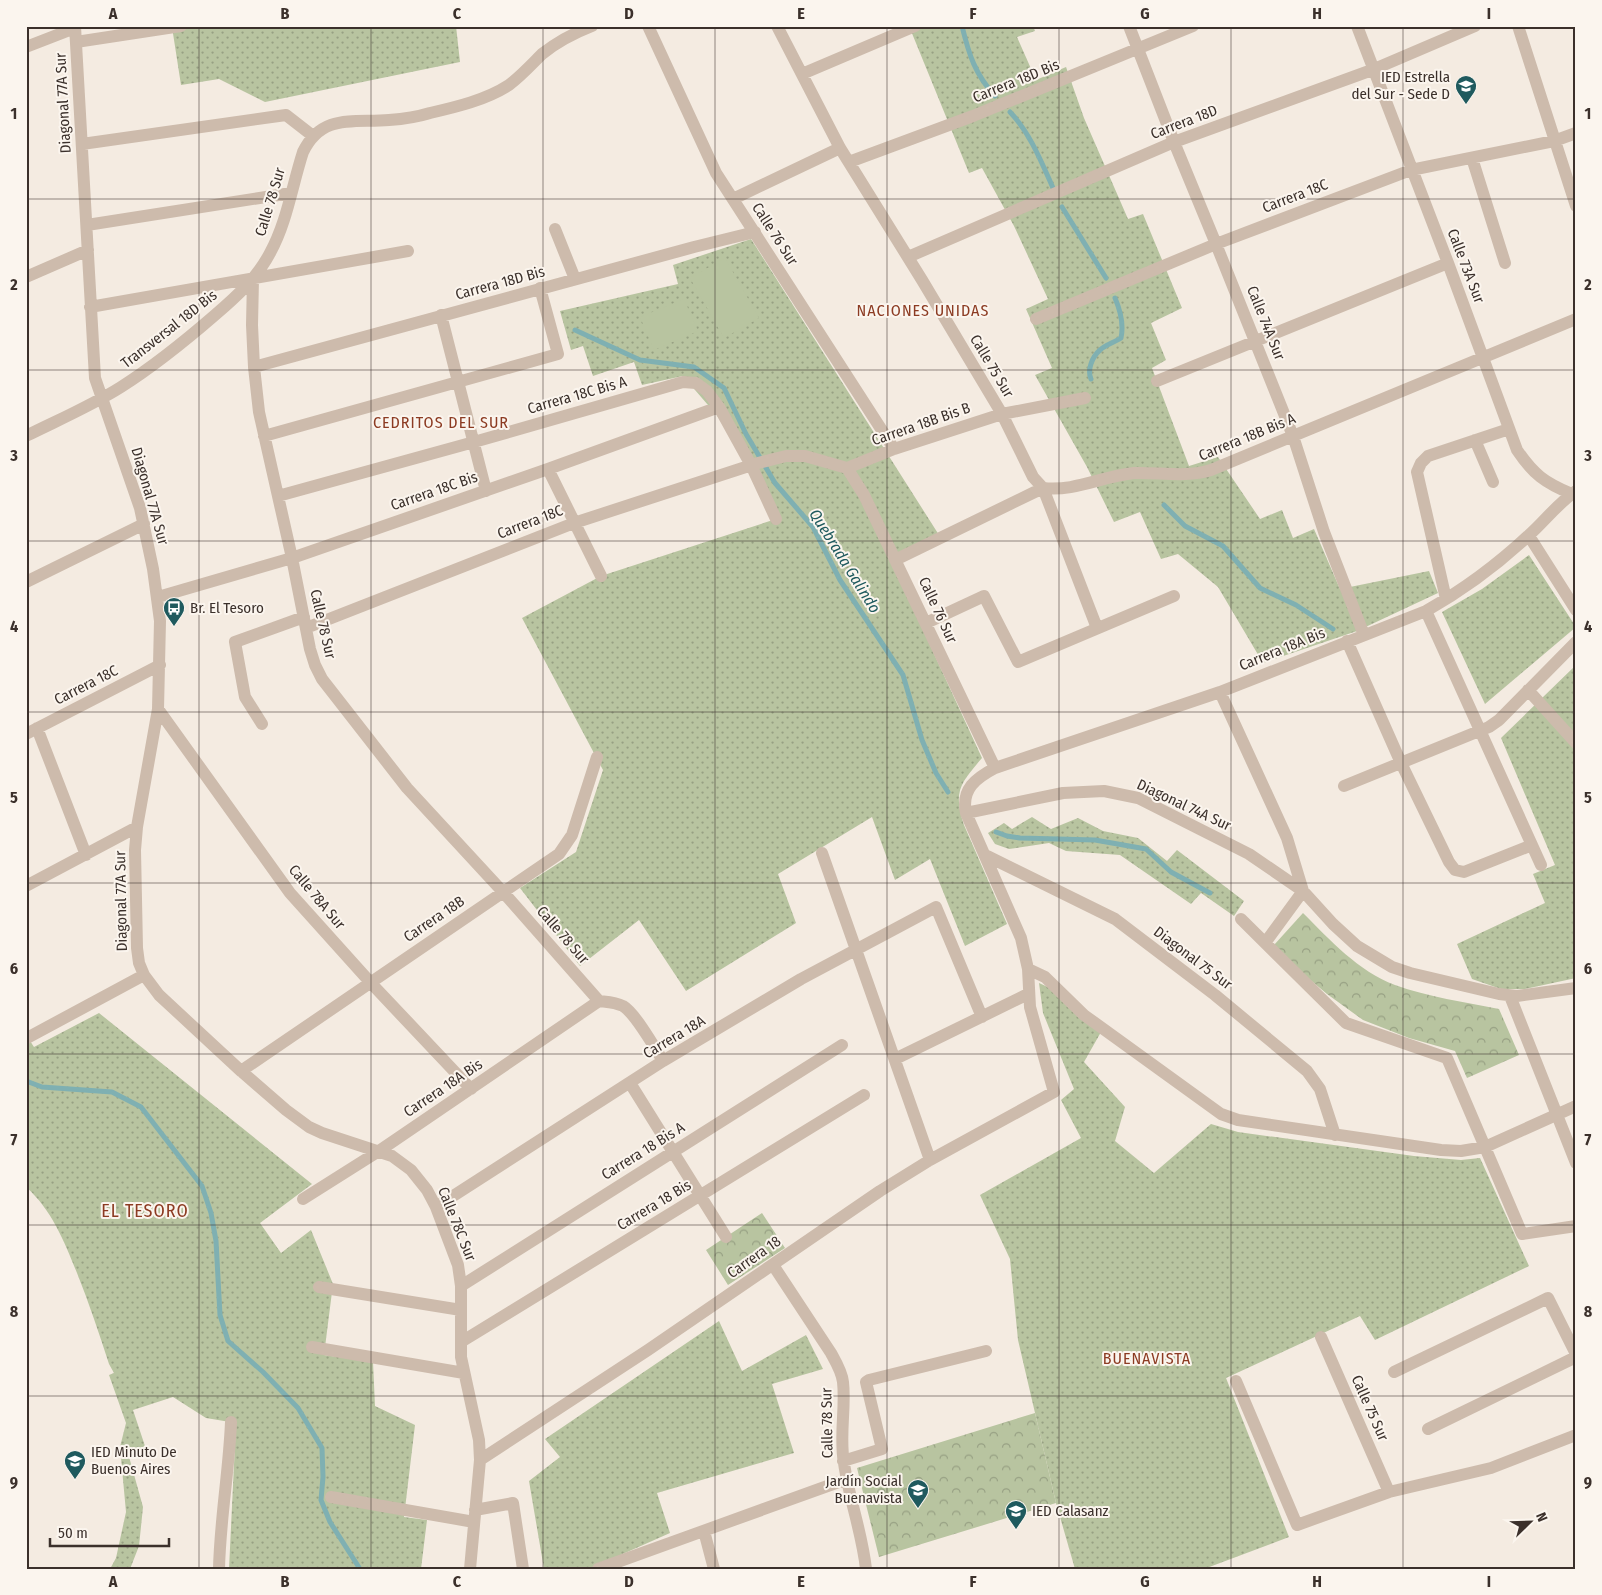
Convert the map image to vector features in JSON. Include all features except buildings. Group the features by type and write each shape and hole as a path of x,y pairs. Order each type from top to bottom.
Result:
{"street":[{"path":"82,144 286,115 313,136 319,130 337,122 390,120 411,117 480,99 509,84 556,44 571,34 592,26"},
{"name":"Calle 76 Sur","path":"648,26 716,173 894,449"},
{"name":"Calle 75 Sur","path":"777,26 840,148 1002,414 1033,478 1043,488 1097,628"},
{"path":"802,74 915,26"},
{"name":"Calle 74A Sur","path":"1129,26 1293,436 1324,532 1364,635"},
{"name":"Carrera 18D Bis","path":"849,162 973,116 1193,26"},
{"name":"Calle 73A Sur","path":"1357,26 1372,70 1448,263 1517,450 1528,467 1548,482 1574,492"},
{"name":"Carrera 18D","path":"908,257 1174,142 1372,70 1476,26"},
{"path":"1518,26 1554,141 1572,180 1576,206"},
{"path":"26,47 75,27"},
{"name":"Diagonal 77A Sur","path":"75,27 93,366 97,387 144,524 158,598 160,665 158,710 137,827 135,850 137,948 139,963 144,975"},
{"path":"76,42 175,27"},
{"name":"Carrera 18C","path":"1036,319 1216,244 1411,170 1554,141 1576,133"},
{"name":"Calle 78 Sur","path":"313,136 303,152 277,239 262,266 252,279 252,325 254,367 264,436 315,665 322,679 407,788 504,892 599,1001"},
{"path":"733,199 840,148"},
{"path":"1472,158 1505,263"},
{"path":"87,225 291,193"},
{"path":"555,229 575,279"},
{"name":"Carrera 18D Bis","path":"254,367 540,288 755,232"},
{"path":"26,277 88,250"},
{"path":"90,307 408,251"},
{"path":"1157,381 1448,263"},
{"name":"Transversal 18D Bis","path":"101,399 140,375 202,327 235,298 252,279"},
{"path":"264,436 558,354 540,288"},
{"path":"441,315 486,490"},
{"name":"Carrera 18B Bis A","path":"896,560 1043,488 1069,488 1102,479 1136,473 1175,475 1201,473 1576,319"},
{"name":"Carrera 18C Bis A","path":"278,496 683,382 696,383 707,392 718,407"},
{"name":"Carrera 18B Bis B","path":"847,468 894,449 1002,414 1085,398"},
{"path":"26,436 101,399"},
{"path":"718,407 760,462 776,519"},
{"name":"Carrera 18C Bis","path":"158,598 292,558 548,469 718,407"},
{"path":"1446,599 1417,472 1420,463 1428,456 1509,429"},
{"path":"1475,440 1493,482"},
{"path":"760,462 786,456 805,456 847,468"},
{"name":"Carrera 18C","path":"262,724 245,697 235,642 305,622 574,523 760,462"},
{"name":"Calle 76 Sur","path":"847,468 864,495 995,768"},
{"path":"548,469 601,576"},
{"name":"Carrera 18A Bis","path":"966,813 965,796 971,784 995,768 1220,692 1426,611 1484,574 1529,536 1574,492"},
{"path":"26,582 144,524"},
{"path":"1529,536 1576,610"},
{"path":"926,622 984,596 1018,662 1174,596"},
{"path":"1426,611 1541,865"},
{"path":"1347,641 1401,763 1449,862 1455,870 1464,872 1532,845"},
{"path":"1344,786 1480,732 1499,720 1576,642"},
{"name":"Carrera 18C","path":"32,731 160,665"},
{"path":"1528,690 1576,743"},
{"path":"1220,692 1287,838 1303,891 1265,943"},
{"name":"Calle 78A Sur","path":"158,710 290,893 370,982 471,1089"},
{"path":"32,731 86,855"},
{"name":"Carrera 18B","path":"241,1071 559,854 572,835 597,757"},
{"name":"Diagonal 74A Sur","path":"966,813 1063,793 1104,790 1138,798 1249,854 1303,891 1333,924 1357,946 1392,967 1428,978 1510,996 1523,996 1576,988"},
{"path":"895,1060 1028,994 1028,969 1021,938 966,813"},
{"path":"26,886 137,827"},
{"path":"822,852 930,1160"},
{"name":"Diagonal 75 Sur","path":"985,856 1115,920 1215,995 1308,1071 1320,1089 1335,1135"},
{"name":"Carrera 18A","path":"436,1207 663,1061 801,979 936,907 982,1017"},
{"path":"1241,919 1346,1023 1447,1058 1522,1234 1576,1226"},
{"path":"1028,969 1045,977 1084,1015 1221,1114 1238,1120 1441,1150 1461,1151 1485,1147 1576,1106"},
{"path":"27,1038 144,975"},
{"name":"Calle 78C Sur","path":"144,975 160,995 241,1071 286,1110 309,1127 335,1138 392,1156 411,1170 427,1190 436,1207 458,1265 461,1286 461,1342 464,1373 476,1425 480,1460 470,1569"},
{"name":"Carrera 18","path":"480,1460 648,1350 880,1191 930,1160 1054,1092 1028,994"},
{"path":"1510,996 1576,1163"},
{"path":"599,1001 612,1002 625,1007 634,1017 663,1061"},
{"name":"Carrera 18A Bis","path":"303,1199 379,1151 599,1001"},
{"name":"Carrera 18 Bis A","path":"461,1286 842,1044"},
{"path":"630,1083 726,1237"},
{"name":"Carrera 18 Bis","path":"461,1342 864,1095"},
{"name":"Calle 78 Sur","path":"772,1265 837,1363 843,1381 841,1430 843,1461 846,1479 858,1520 866,1569"},
{"path":"318,1287 461,1310"},
{"path":"1394,1372 1548,1298 1575,1350 1428,1429"},
{"name":"Calle 75 Sur","path":"1321,1336 1389,1492"},
{"path":"312,1347 464,1373"},
{"path":"843,1461 882,1449 866,1382 986,1351"},
{"path":"1236,1381 1297,1524 1389,1492 1491,1468 1576,1435"},
{"path":"219,1569 219,1549 230,1450 231,1422"},
{"path":"598,1569 846,1479"},
{"path":"331,1497 475,1516 513,1504 523,1569"},
{"path":"704,1531 714,1569"}],"green space":[{"path":"456,26 460,62 265,102 219,79 181,85 172,27"},
{"path":"909,26 1033,26 1035,31 1017,37 1036,80 1066,67 1084,118 1128,219 1143,214 1182,308 1151,323 1166,360 1152,368 1189,466 1218,457 1260,519 1282,510 1293,538 1314,529 1340,589 1429,571 1438,593 1357,631 1263,663 1218,587 1178,554 1161,559 1140,512 1114,522 1087,467 1035,375 1052,368 1026,309 1048,299 1014,226 982,168 969,173"},
{"path":"751,239 939,535 890,558 982,758 968,775 961,788 959,804 964,825 1007,924 965,946 930,859 895,880 872,817 778,874 796,923 686,991 639,920 580,966 520,888 576,852 603,770 522,618 601,576 776,519 751,455 683,376 642,385 634,362 593,376 583,346 571,350 560,311 678,284 673,265"},
{"path":"725,258 759,318 724,338 690,278"},
{"path":"684,299 698,331 654,350 640,317"},
{"path":"1529,555 1576,627 1485,704 1442,612 1482,589"},
{"path":"1576,665 1576,978 1525,989 1501,989 1472,979 1457,944 1545,903 1533,874 1555,865 1501,738"},
{"path":"1032,817 1051,829 1078,818 1103,831 1138,838 1167,861 1177,850 1244,901 1234,916 1201,893 1191,904 1120,855 1066,851 1049,843 1009,849 995,844 988,833 1004,823 1012,829"},
{"path":"1303,913 1345,954 1382,979 1420,993 1499,1009 1519,1055 1467,1078 1455,1051 1409,1038 1363,1020 1327,994 1296,968 1274,945"},
{"path":"1039,983 1050,988 1101,1032 1084,1062 1125,1107 1115,1141 1154,1173 1211,1124 1238,1132 1414,1156 1461,1160 1480,1158 1529,1266 1375,1340 1360,1316 1226,1378 1289,1537 1204,1569 1075,1569 1056,1503 1018,1340 1010,1259 980,1195 1081,1138 1061,1100 1074,1089 1043,1013"},
{"path":"99,1013 312,1184 260,1223 281,1253 311,1230 333,1284 324,1355 373,1362 375,1406 415,1425 404,1517 427,1520 421,1569 229,1569 236,1423 206,1418 173,1397 133,1410 145,1446 128,1453 143,1507 139,1546 130,1569 110,1569 116,1558 126,1512 120,1447 126,1423 109,1375 114,1373 67,1249 50,1216 26,1187 26,1035 34,1047"},
{"path":"762,1213 785,1248 728,1285 706,1250"},
{"path":"719,1321 742,1371 806,1335 823,1369 772,1384 794,1453 657,1493 670,1533 589,1569 544,1569 529,1481 560,1457 545,1439"},
{"path":"1035,1413 1056,1503 879,1557 857,1468"}],"waterway":[{"path":"962,26 974,64 982,80 995,96"},
{"path":"1010,112 1029,138 1053,188"},
{"path":"1062,207 1106,278"},
{"path":"1091,379 1090,368 1097,353 1102,348 1121,338 1121,318 1115,298"},
{"name":"Quebrada Galindo","path":"575,330 640,360 694,367 724,388 746,434 775,483 813,527 840,580 903,675 922,740 936,773 948,792"},
{"path":"1164,505 1185,526 1223,546 1260,588 1296,605 1333,629"},
{"name":"Quebrada Galindo","path":"996,832 1020,838 1095,840 1146,849 1171,872 1210,893"},
{"path":"26,1081 42,1087 112,1092 141,1107 202,1186 211,1213 216,1241 220,1315 228,1341 263,1372 298,1408 322,1448 323,1477 321,1500 330,1522 360,1569"}],"place":[{"name":"IED Estrella del Sur - Sede D","path":"1466,105"},
{"name":"Br. El Tesoro","path":"174,627"},
{"name":"IED Minuto De Buenos Aires","path":"75,1480"},
{"name":"Jardín Social Buenavista","path":"918,1509"},
{"name":"IED Calasanz","path":"1016,1530"}],"district":[{"name":"NACIONES UNIDAS","path":"923,310"},
{"name":"CEDRITOS DEL SUR","path":"441,422"},
{"name":"EL TESORO","path":"145,1211"},
{"name":"BUENAVISTA","path":"1147,1358"}]}
